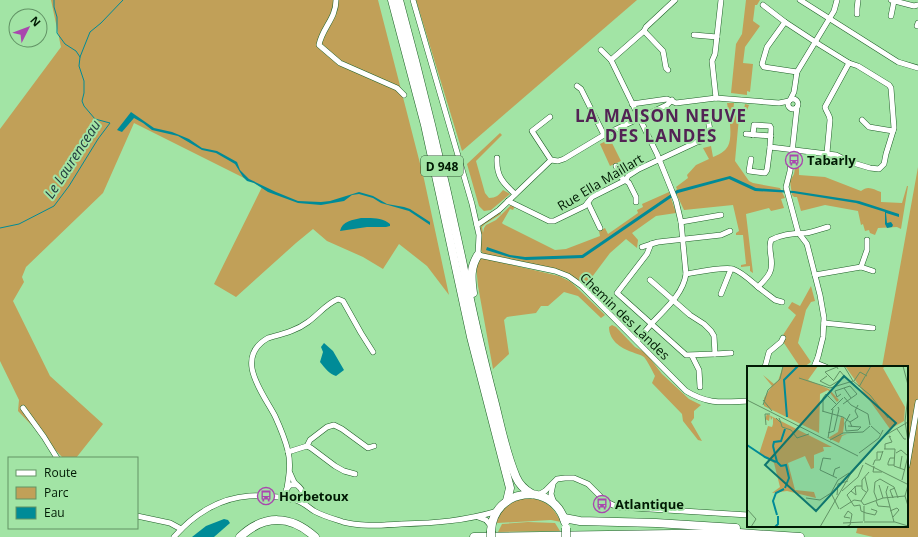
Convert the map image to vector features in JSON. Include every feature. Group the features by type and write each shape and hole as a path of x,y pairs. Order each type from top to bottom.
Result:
{"highway":[{"name":"D 948","path":"392,0 425,125 471,337 510,488 507,501"},
{"name":"D 948","path":"399,0 441,165 476,327 511,464 520,484 535,495"},
{"path":"476,327 478,319 473,293 472,265 478,255"},
{"path":"491,531 498,511 507,501 519,496 535,495 554,503 559,509 564,518 566,537"},
{"path":"564,518 580,521 656,523 742,528 797,533 808,537"},
{"path":"240,537 259,523 269,520 278,520 296,524 315,537"},
{"path":"474,537 739,533 800,537"}],"street":[{"path":"336,0 335,12 320,39 319,45 340,63 396,88 404,95"},
{"path":"413,0 477,225 479,235 478,255"},
{"path":"611,60 644,31 646,27 675,0"},
{"path":"716,98 712,61 715,54 721,0"},
{"path":"800,0 898,62 918,68"},
{"path":"795,117 790,104 794,92 797,72 830,19 837,0"},
{"path":"858,0 856,9 858,14"},
{"path":"891,16 893,1 918,6"},
{"path":"763,5 815,42 889,85 891,88 894,125 884,164 879,169 850,162 839,156 827,153 770,148"},
{"path":"785,22 767,47 762,64 764,67 797,72"},
{"path":"644,31 663,51 666,68 668,70"},
{"path":"694,35 717,37"},
{"path":"601,50 611,60 639,117 676,201 681,222 686,274 683,285 673,300 637,341"},
{"path":"827,153 830,117 825,107 849,63"},
{"path":"577,86 581,89 604,135"},
{"path":"794,92 797,104 790,171 787,180 788,192 798,232 807,244 820,295 824,323 815,365"},
{"path":"892,97 899,96"},
{"path":"632,104 661,99 672,100 676,103 716,98 790,104 794,109 797,104"},
{"path":"790,104 793,99 797,104"},
{"path":"477,225 499,210 551,160 564,159 604,135 639,117 667,105 672,100"},
{"path":"550,117 532,131 551,160"},
{"name":"Rue Ella Maillart","path":"508,201 549,221 554,221 585,206 592,198 626,180 628,176 658,160 697,142 706,140 711,136 708,119"},
{"path":"862,120 869,127 893,131"},
{"path":"751,159 749,171 765,173 768,170 771,128 770,126 754,125 753,135"},
{"path":"746,134 771,136"},
{"path":"497,158 501,181 515,194"},
{"path":"616,166 621,177 629,183 636,198 636,202"},
{"path":"588,203 600,228"},
{"path":"681,222 721,215"},
{"path":"475,218 486,218"},
{"path":"758,287 770,273 771,267 769,244 771,240 798,232 806,233 828,227"},
{"path":"642,246 658,242 721,235 730,231"},
{"path":"860,267 867,250 867,240"},
{"path":"651,244 647,254 617,293 686,356 731,353"},
{"name":"Chemin des Landes","path":"478,255 555,271 568,276 582,286 686,391 695,396 716,403 747,401"},
{"path":"815,274 860,267 873,271"},
{"path":"686,274 731,269 737,271 775,300 782,302"},
{"path":"721,294 731,269"},
{"path":"650,280 711,331 714,336 715,354"},
{"path":"289,498 286,494 290,473 288,452 280,428 254,377 251,362 255,349 268,338 299,328 309,322 331,302 338,299 344,301 361,333 374,352"},
{"path":"824,323 873,328"},
{"path":"765,366 769,352 781,342 783,338"},
{"path":"692,356 699,370 700,387"},
{"path":"908,460 918,402"},
{"path":"23,408 56,457"},
{"path":"288,452 306,446 310,440 327,427 334,426 342,429 368,448 374,446"},
{"path":"306,446 340,469 355,474"},
{"path":"290,473 296,485 301,488 302,495 308,506"},
{"path":"535,495 557,479 565,478 579,480 588,484 605,501 617,507 747,515"},
{"path":"553,483 551,494 554,503"},
{"path":"277,497 290,485 296,485"},
{"path":"296,500 302,495"},
{"path":"174,537 189,521 207,509 228,500 247,496 289,498 308,506 316,512 343,522 371,526 441,522 478,517 498,511"},
{"path":"138,516 170,522 181,529"},
{"path":"478,517 486,520 491,531"}],"green space":[{"path":"51,0 378,0 424,179 449,295 427,266 399,244 383,269 363,257 327,241 313,229 236,297 214,284 262,187 134,123 103,193 26,267 22,277 24,282 13,301 50,376 103,424 77,457 62,457 18,411 19,400 0,361 0,129 61,47"},
{"path":"416,0 637,0 462,151"},
{"path":"746,0 760,0 757,5 755,5 753,21 760,26 745,47 743,63 753,64 750,92 747,91 747,95 731,93 736,44 742,34"},
{"path":"727,103 734,103 733,112 743,114 745,104 749,105 744,118 739,117 735,161 749,181 780,188 785,198 781,199 784,208 771,211 769,208 746,214 753,273 750,271 750,266 741,267 741,265 746,264 743,235 736,235 739,231 733,205 684,210 675,191 677,189 676,187 688,178 687,175 696,165 709,159 703,148 711,146 713,157 723,152 727,148 730,137 730,119"},
{"path":"500,133 502,135 476,161 485,193 489,198 497,196 503,190 510,194 491,210 484,211 479,206 467,164"},
{"path":"610,139 621,161 610,166 600,144"},
{"path":"797,156 799,157 799,175 825,177 861,191 866,188 873,189 881,192 881,202 902,203 908,186 901,229 897,227 878,228 875,235 870,233 869,230 865,231 863,224 861,225 858,211 825,205 801,211 797,197 792,195 790,181 794,174"},
{"path":"918,167 918,537 873,537 856,533 858,527 908,527 908,366 882,366"},
{"path":"669,192 676,213 656,216 632,233 638,240 637,248 626,239 610,253 586,285 572,276 560,271 483,254 481,250 480,230 483,223 500,212 501,214 482,227 483,233 486,225 496,220 511,205 515,206 513,210 510,209 502,223 555,250 566,249 600,236 599,231 605,228 608,234 638,213 637,210 643,207 642,204"},
{"path":"483,258 559,276 571,282 605,315 601,318 578,296 564,292 548,306 541,306 536,313 507,317 504,320 509,354 493,369 478,286 476,266 478,260"},
{"path":"811,286 815,301 811,302 806,310 798,343 811,362 805,366 799,366 784,343 783,335 796,315 788,308 792,302 800,306"},
{"path":"612,325 616,327 635,347 646,353 662,374 689,399 701,405 694,411 694,418 691,422 702,441 698,440 683,421 682,414 652,383 655,376 644,357 623,348 613,340 609,332 609,327"},
{"path":"521,498 535,499 546,503 554,510 561,522 551,520 497,523 499,514 509,505"},
{"path":"528,522 555,523 560,531 498,532 502,524"}],"water":[{"path":"131,112 154,128 172,132 189,139 202,148 217,151 237,162 240,170 249,179 298,201 330,201 359,192 373,196 387,204 410,209 430,222 430,225 409,211 381,203 373,198 359,194 352,195 344,201 321,205 298,203 268,192 254,183 247,181 235,164 216,153 202,150 178,136 152,130 134,118 122,132 117,130"},
{"path":"730,176 756,188 794,191 859,201 899,214 899,217 886,213 887,223 891,222 893,225 892,227 887,228 885,224 885,212 856,203 793,193 755,191 729,179 678,193 583,258 526,260 509,257 486,250 487,247 510,255 525,257 582,255 677,190"},
{"path":"361,218 380,219 390,224 390,226 367,227 340,231 345,223"},
{"path":"324,343 333,351 344,370 336,376 325,369 320,362 323,352 321,347"},
{"path":"224,519 228,520 230,523 214,537 192,537 206,526"}],"waterway":[{"path":"54,0 54,7 57,17 57,33 65,44 76,51 80,57"},
{"name":"Le Laurenceau","path":"0,228 19,224 54,206 69,186 98,139 110,123 95,119 84,106 82,101 84,81 79,66 80,57 90,32 123,0"}],"place":[{"name":"Tabarly","path":"794,160"},
{"name":"Horbetoux","path":"266,496"},
{"name":"Atlantique","path":"602,504"}],"district":[{"name":"LA MAISON NEUVE DES LANDES","path":"661,125"}]}
